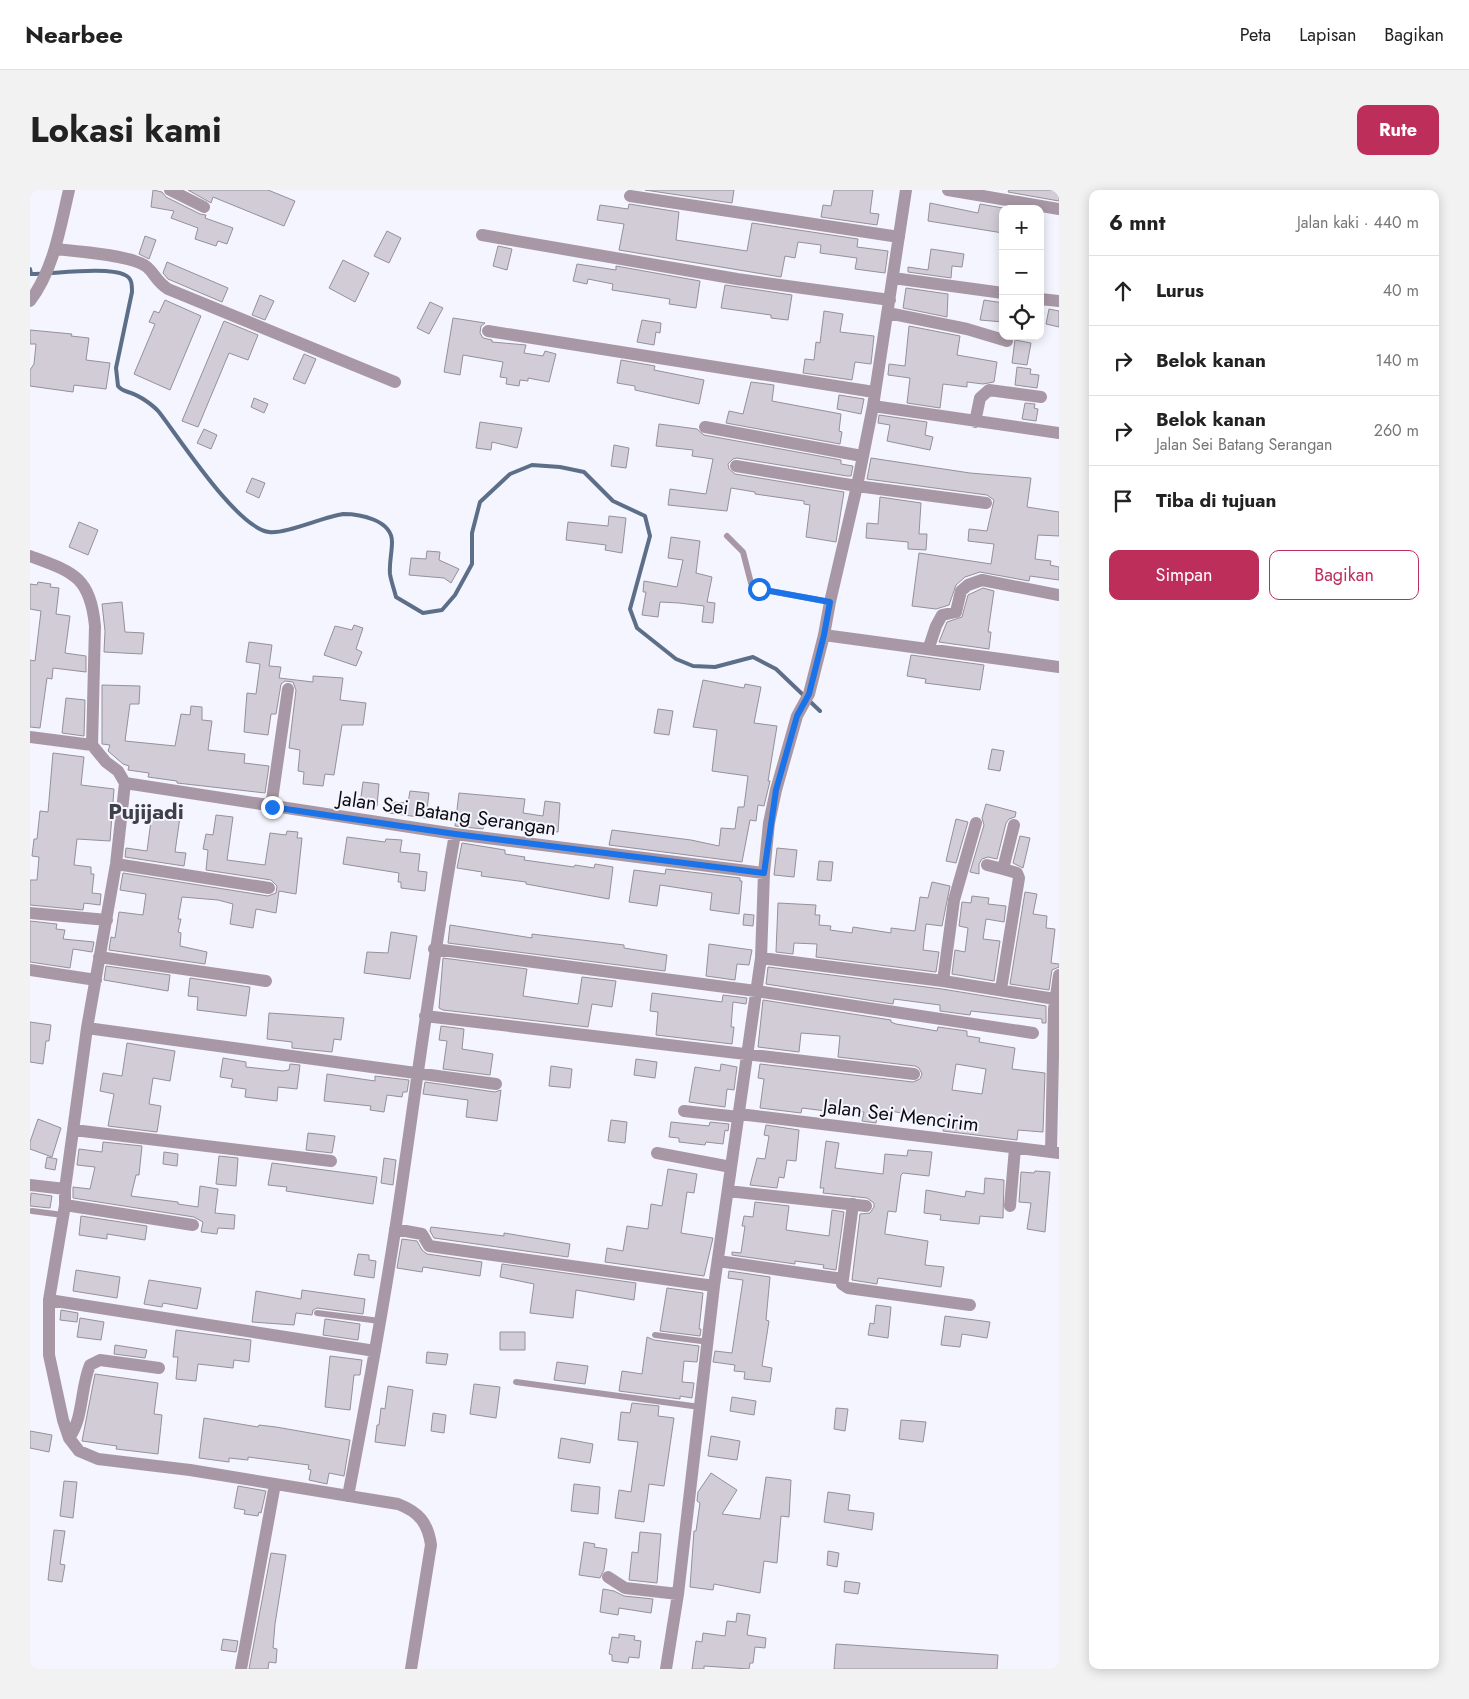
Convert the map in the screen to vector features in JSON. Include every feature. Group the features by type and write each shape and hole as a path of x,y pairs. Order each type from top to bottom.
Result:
{"street":[{"path":"30,301 40,287 49,268 69,190"},
{"path":"170,190 204,207"},
{"path":"666,1669 678,1594 709,1342 714,1286 761,958 764,873 776,790 797,716 809,694 857,486 873,406 906,190"},
{"path":"948,190 1059,209"},
{"path":"630,196 899,237"},
{"path":"482,235 889,306 1007,341"},
{"path":"55,248 130,259 146,266 157,281 168,289 395,382"},
{"path":"893,278 999,292"},
{"path":"1044,299 1059,301"},
{"path":"488,331 874,392"},
{"path":"975,422 980,398 989,390 1041,397"},
{"path":"873,406 1059,433"},
{"path":"704,427 862,456"},
{"path":"736,466 857,486 986,503"},
{"path":"30,556 68,570 80,581 91,600 95,626 92,745 106,762 118,772 125,783 116,864 88,1028 65,1189 64,1210 49,1300 48,1336 51,1371 62,1420 69,1438 79,1451 91,1458 190,1470 398,1504 412,1510 423,1519 429,1531 430,1560 410,1669"},
{"path":"929,647 942,615 956,612 961,591 968,585 982,580 1059,595"},
{"path":"824,635 929,647 1059,666"},
{"path":"272,807 288,689"},
{"path":"30,737 92,745"},
{"name":"Jalan Sei Batang Serangan","path":"125,783 455,834 764,873"},
{"path":"943,981 954,900 976,823"},
{"path":"1003,869 1014,825"},
{"path":"348,1496 395,1229 434,949 455,834"},
{"path":"116,864 269,888"},
{"path":"987,865 1017,873 1019,878 1001,989"},
{"path":"30,913 107,920"},
{"path":"434,949 756,991 1033,1033"},
{"path":"99,957 266,981"},
{"path":"761,958 943,981 1055,998"},
{"path":"30,970 96,980"},
{"path":"1055,1152 1055,998 1059,975"},
{"path":"425,1016 914,1074"},
{"path":"88,1028 496,1084"},
{"name":"Jalan Sei Mencirim","path":"684,1111 739,1115 1055,1152"},
{"path":"74,1130 330,1161"},
{"path":"1010,1206 1015,1148"},
{"path":"657,1153 731,1167"},
{"path":"30,1185 65,1189"},
{"path":"728,1190 866,1206"},
{"path":"853,1204 842,1284 848,1288 970,1305"},
{"path":"64,1210 194,1225"},
{"path":"395,1229 422,1234 429,1246 714,1286"},
{"path":"718,1261 843,1279"},
{"path":"49,1300 375,1351"},
{"path":"69,1438 77,1426 83,1386 90,1365 100,1360 159,1368"},
{"path":"241,1669 275,1484"},
{"path":"608,1577 625,1588 678,1594"}],"lane":[{"path":"726,536 743,552 751,583 759,589 830,602"},
{"path":"32,1211 64,1210"},
{"path":"318,1313 380,1321"},
{"path":"655,1334 709,1342"},
{"path":"516,1382 700,1407"}],"building":[{"path":"153,190 162,192 166,197 200,214 206,215 205,218 233,228 227,244 218,241 216,246 195,239 198,228 171,218 174,211 151,207"},
{"path":"188,190 268,190 295,201 284,226 213,197 211,203"},
{"path":"645,190 734,190 732,203"},
{"path":"834,190 873,190 870,213 879,214 877,225 821,217 823,205 831,206"},
{"path":"1009,190 1059,190 1059,201 1008,192"},
{"path":"930,203 978,213 980,204 999,207 999,232 928,221"},
{"path":"629,204 679,212 676,240 747,251 752,223 858,239 857,247 888,251 885,273 855,269 857,258 820,253 821,245 798,242 795,258 785,256 781,277 619,250 624,224 597,220 600,205 628,209"},
{"path":"387,231 401,238 389,263 374,256"},
{"path":"145,236 156,240 149,259 139,254"},
{"path":"498,246 512,249 507,270 493,266"},
{"path":"931,249 964,254 962,267 952,266 951,278 908,272 908,267 928,270"},
{"path":"343,260 369,273 355,302 329,288"},
{"path":"167,262 228,288 222,302 168,279 163,273"},
{"path":"577,264 616,270 616,266 700,281 696,308 669,304 670,299 612,290 613,284 588,279 587,284 573,281"},
{"path":"725,285 792,295 788,320 771,318 771,315 721,308"},
{"path":"906,288 948,294 947,317 903,308"},
{"path":"260,295 274,301 265,320 252,315"},
{"path":"165,300 201,316 170,390 134,374 155,324 149,322 154,311 159,313"},
{"path":"984,300 999,302 999,322 980,320"},
{"path":"430,302 443,308 429,334 417,328"},
{"path":"1049,309 1059,311 1059,327 1046,324"},
{"path":"824,311 843,314 840,332 874,336 871,364 855,362 852,380 803,373 805,359 814,360 816,342 820,343"},
{"path":"453,318 485,323 481,326 480,333 483,338 492,340 492,342 526,345 524,353 543,356 545,351 556,354 549,382 528,378 528,381 520,380 519,386 506,384 507,378 500,377 503,362 463,355 460,375 444,372"},
{"path":"642,320 661,323 660,333 656,332 654,345 637,342"},
{"path":"224,321 258,335 248,360 229,353 198,427 182,421"},
{"path":"909,326 960,336 957,355 997,362 994,382 983,384 967,382 967,387 943,384 940,408 907,403 910,378 888,375 889,364 905,366"},
{"path":"30,330 72,334 71,336 89,338 86,360 110,363 106,389 74,385 73,392 30,386 30,370 34,364 36,344 30,344"},
{"path":"1015,340 1031,343 1027,365 1012,363"},
{"path":"304,354 316,359 305,384 293,379"},
{"path":"621,360 655,366 654,370 704,380 699,404 635,390 635,386 617,383"},
{"path":"1017,367 1031,369 1030,374 1039,375 1037,388 1015,385"},
{"path":"751,382 774,385 772,401 841,414 839,431 842,432 840,444 726,423 729,411 743,414"},
{"path":"839,395 864,399 861,414 837,409"},
{"path":"254,398 268,404 264,413 251,407"},
{"path":"1025,403 1035,404 1034,408 1038,409 1036,421 1022,419"},
{"path":"879,415 927,422 925,435 933,437 930,450 887,441 890,425 878,423"},
{"path":"480,422 522,428 517,448 492,442 491,450 476,448"},
{"path":"659,424 697,429 704,435 841,460 841,464 853,466 851,476 847,476 737,458 728,464 729,469 735,474 844,492 836,542 806,537 810,505 804,504 804,501 755,494 755,492 731,488 727,511 668,505 670,489 706,494 713,459 692,456 693,450 656,446"},
{"path":"204,429 217,435 211,449 197,443"},
{"path":"614,445 629,448 626,468 611,466"},
{"path":"871,458 970,473 1031,478 1027,507 1059,512 1059,536 1038,535 1035,559 1051,561 1050,565 1059,567 1059,580 1030,576 1029,581 980,572 965,577 956,585 949,605 936,609 912,606 919,553 991,564 994,544 968,541 969,529 987,531 994,500 987,495 867,479"},
{"path":"252,478 265,483 259,498 246,492"},
{"path":"880,497 921,503 919,534 927,534 926,550 908,549 908,542 866,538 867,523 878,524"},
{"path":"609,516 626,518 622,553 605,550 606,545 566,540 568,522 608,526"},
{"path":"79,522 98,530 88,555 69,547"},
{"path":"671,537 700,541 696,573 712,577 707,602 715,603 713,623 702,622 704,606 679,603 660,602 658,617 642,615 646,592 643,592 644,581 677,587 683,560 668,558"},
{"path":"427,551 440,552 439,560 459,569 451,583 444,578 409,575 411,558 426,559"},
{"path":"38,582 51,584 50,587 59,588 56,614 70,616 65,653 86,656 86,672 53,668 52,679 47,678 40,728 30,727 30,660 35,661 41,611 30,609 30,584 37,585"},
{"path":"983,588 994,591 988,632 991,632 989,649 939,642 947,622 962,617 968,595"},
{"path":"122,602 125,632 144,633 142,654 104,652 105,631 102,604"},
{"path":"354,625 363,628 356,649 362,652 356,666 324,655 335,626 352,630"},
{"path":"249,642 272,645 269,666 281,667 279,678 313,682 313,676 343,678 340,700 366,703 363,725 342,725 334,775 325,774 323,786 303,784 304,772 298,771 300,750 289,748 296,690 293,682 285,681 281,684 276,714 271,714 268,735 244,732 247,693 256,694 260,664 246,662"},
{"path":"911,655 984,665 980,690 925,683 926,679 907,676"},
{"path":"703,680 744,688 745,684 761,687 754,723 777,726 768,781 770,781 764,806 758,805 756,821 750,820 742,862 609,845 612,830 691,840 719,846 721,828 735,829 738,807 744,807 748,776 712,771 717,730 693,727"},
{"path":"102,685 140,686 139,704 130,704 125,741 175,746 181,714 190,715 191,706 202,707 202,720 212,721 208,750 245,754 244,763 269,766 265,793 177,783 177,781 148,777 149,773 128,770 129,766 123,764 108,751 110,745 102,744"},
{"path":"66,698 85,700 84,736 62,733"},
{"path":"658,709 673,711 669,735 654,733"},
{"path":"992,749 1004,751 1000,771 988,769"},
{"path":"53,753 84,757 81,785 114,789 110,841 77,839 74,865 91,867 91,874 94,874 92,893 101,894 100,905 84,903 83,910 30,905 30,880 37,880 39,857 32,856 34,839 37,839 40,811 48,812"},
{"path":"363,782 379,784 377,806 360,804"},
{"path":"410,791 429,793 426,818 389,813 390,802 408,803"},
{"path":"459,793 525,799 523,813 543,816 545,801 560,803 558,832 485,824 483,829 455,826"},
{"path":"986,804 1016,812 1015,817 1009,819 1006,823 997,859 988,857 982,859 979,864 979,874 970,872 984,825 982,818"},
{"path":"152,813 180,817 175,852 186,853 184,866 125,857 126,848 147,851"},
{"path":"216,815 233,817 227,860 265,865 270,833 286,835 287,831 298,832 297,838 302,838 296,894 279,891 276,913 256,909 253,928 230,924 233,904 218,900 182,897 178,919 181,919 178,932 181,933 180,946 207,952 205,964 109,950 111,937 115,938 119,912 143,915 146,894 120,890 123,873 268,896 276,893 277,886 271,880 206,870 208,850 203,849 206,834 213,835"},
{"path":"956,819 968,822 956,863 946,861"},
{"path":"1020,836 1030,838 1023,868 1013,863"},
{"path":"347,837 385,842 386,839 402,840 400,852 420,854 418,871 427,872 425,891 401,888 401,882 398,882 399,873 343,864"},
{"path":"462,843 505,850 505,854 525,857 524,860 574,867 575,865 594,868 595,864 613,867 609,899 526,884 526,882 481,876 482,872 457,868"},
{"path":"777,848 797,850 794,877 774,875"},
{"path":"819,861 833,862 831,881 817,880"},
{"path":"666,869 740,878 740,881 742,881 739,914 710,910 712,893 660,885 657,906 629,902 634,870 665,874"},
{"path":"932,882 950,886 942,926 926,924 923,950 939,952 936,972 816,957 817,944 794,943 793,954 776,952 778,903 816,905 815,915 820,915 819,925 831,926 830,930 852,933 853,927 891,933 891,928 915,931 920,897 928,898"},
{"path":"1025,892 1037,894 1033,914 1047,916 1046,928 1055,929 1051,963 1059,964 1059,967 1052,970 1049,990 1010,984"},
{"path":"972,896 989,898 988,904 1006,906 1004,922 986,919 983,939 1000,941 994,981 952,974 955,950 965,952 968,928 959,926 962,902 971,903"},
{"path":"744,914 754,915 753,926 743,925"},
{"path":"30,921 57,924 56,929 65,930 63,939 94,942 92,952 73,949 70,968 30,962"},
{"path":"450,925 532,938 532,934 624,945 624,948 667,955 665,971 448,943"},
{"path":"391,932 417,936 410,979 364,973 367,952 388,953"},
{"path":"709,944 752,950 749,965 737,964 735,980 706,976"},
{"path":"443,958 527,969 523,996 578,1004 582,977 616,981 612,1007 592,1004 588,1027 443,1010 439,1008"},
{"path":"106,966 170,975 168,991 104,980"},
{"path":"768,967 942,989 1046,1006 1046,1023 1042,1023 1042,1019 971,1011 970,1015 940,1011 940,1005 894,999 893,1004 766,984"},
{"path":"190,978 250,987 246,1016 197,1010 198,997 188,996"},
{"path":"652,993 722,1002 723,995 747,998 746,1004 733,1002 731,1027 734,1027 732,1044 656,1035 658,1012 650,1011"},
{"path":"763,1000 891,1020 891,1022 896,1024 937,1031 938,1027 967,1031 967,1036 980,1038 979,1042 1015,1048 1012,1069 1045,1073 1043,1132 1018,1130 1017,1140 943,1131 944,1120 878,1109 876,1123 862,1121 864,1112 827,1107 826,1111 802,1108 801,1113 760,1108 764,1079 758,1078 760,1064 913,1082 920,1079 922,1074 919,1068 915,1066 838,1057 840,1036 801,1033 799,1052 758,1047","holes":["956,1064 986,1069 982,1094 952,1090"]},
{"path":"269,1013 344,1018 341,1040 334,1039 332,1052 292,1048 292,1042 267,1039"},
{"path":"30,1022 51,1025 49,1041 46,1041 43,1064 30,1062"},
{"path":"441,1026 464,1029 462,1049 493,1054 490,1075 443,1069 447,1041 439,1040"},
{"path":"127,1043 175,1051 170,1081 153,1078 149,1104 161,1106 157,1132 108,1126 114,1094 100,1091 103,1073 122,1076"},
{"path":"223,1058 246,1062 246,1067 283,1071 289,1070 290,1064 300,1065 297,1089 278,1087 277,1101 245,1097 246,1089 231,1087 233,1079 220,1077"},
{"path":"636,1059 657,1062 655,1078 634,1075"},
{"path":"721,1064 737,1067 734,1090 727,1089 725,1107 689,1102 695,1067 720,1071"},
{"path":"551,1066 572,1069 570,1088 549,1086"},
{"path":"327,1074 375,1081 375,1076 409,1080 407,1092 403,1092 402,1097 387,1095 384,1112 370,1110 371,1106 324,1101"},
{"path":"425,1082 495,1092 501,1090 497,1121 466,1117 468,1100 423,1094"},
{"path":"38,1119 61,1128 52,1157 30,1149 30,1142"},
{"path":"611,1120 627,1122 625,1143 608,1141"},
{"path":"671,1122 709,1126 710,1122 729,1124 728,1131 725,1130 723,1144 706,1142 705,1145 679,1142 679,1138 669,1137"},
{"path":"766,1125 799,1130 796,1161 787,1160 784,1178 779,1177 777,1188 750,1185 757,1158 765,1159 769,1136 764,1135"},
{"path":"308,1133 335,1136 332,1153 306,1150"},
{"path":"826,1141 839,1143 835,1168 883,1174 885,1154 907,1156 908,1150 932,1152 929,1176 903,1173 901,1175 896,1212 888,1211 885,1234 928,1241 925,1265 944,1267 941,1287 878,1278 877,1284 852,1280 860,1214 870,1213 874,1203 867,1198 823,1193 824,1188 820,1188"},
{"path":"103,1142 142,1146 139,1175 136,1175 131,1196 178,1202 178,1204 198,1207 200,1186 218,1189 215,1213 235,1215 234,1229 218,1228 217,1234 201,1232 203,1222 194,1217 73,1198 73,1187 90,1189 95,1167 77,1165 79,1149 102,1152"},
{"path":"164,1152 178,1154 177,1166 163,1164"},
{"path":"219,1156 238,1158 236,1186 216,1184"},
{"path":"47,1157 57,1159 55,1170 45,1168"},
{"path":"384,1158 396,1160 393,1185 381,1183"},
{"path":"272,1163 377,1177 373,1204 286,1191 287,1187 268,1185"},
{"path":"668,1169 697,1174 694,1193 687,1192 681,1233 713,1238 704,1276 605,1262 607,1248 623,1251 627,1226 648,1229 651,1204 662,1206"},
{"path":"1035,1171 1050,1172 1045,1232 1027,1229 1031,1203 1019,1202 1021,1172 1034,1173"},
{"path":"985,1178 1004,1180 1003,1218 980,1216 979,1224 940,1220 941,1215 924,1213 926,1190 965,1197 966,1191 984,1194"},
{"path":"31,1193 52,1196 50,1208 30,1206"},
{"path":"755,1202 789,1206 786,1230 829,1236 832,1210 844,1212 836,1270 823,1268 824,1265 795,1261 795,1264 732,1255 732,1252 741,1253 745,1226 742,1226 744,1216 753,1217"},
{"path":"81,1216 147,1226 145,1240 107,1234 107,1239 79,1235"},
{"path":"431,1227 504,1236 504,1233 570,1244 568,1257 434,1238 430,1231"},
{"path":"402,1239 417,1241 422,1250 427,1254 482,1262 480,1276 423,1267 422,1272 397,1268"},
{"path":"358,1254 369,1255 369,1260 376,1261 374,1278 354,1275"},
{"path":"502,1264 636,1283 634,1300 576,1290 573,1318 530,1313 534,1284 500,1277"},
{"path":"76,1270 120,1277 117,1298 73,1291"},
{"path":"729,1271 770,1277 766,1320 769,1321 762,1366 772,1368 770,1382 744,1379 745,1372 734,1371 735,1365 713,1362 715,1351 732,1353 743,1280 728,1278"},
{"path":"149,1280 201,1288 197,1309 163,1303 162,1307 144,1304"},
{"path":"667,1288 703,1293 700,1336 660,1331"},
{"path":"302,1290 365,1299 363,1314 317,1308 313,1310 312,1315 296,1313 294,1325 252,1322 256,1291 301,1299"},
{"path":"876,1305 891,1307 888,1338 868,1335 870,1323 874,1324"},
{"path":"61,1310 78,1313 77,1322 60,1320"},
{"path":"945,1316 990,1322 987,1338 962,1334 960,1347 941,1345"},
{"path":"80,1318 104,1322 101,1340 77,1337"},
{"path":"325,1319 360,1324 358,1340 323,1335"},
{"path":"176,1330 251,1340 249,1362 234,1360 233,1368 198,1364 196,1381 176,1379 178,1357 173,1357"},
{"path":"500,1332 525,1332 525,1350 500,1350"},
{"path":"647,1337 654,1340 699,1346 697,1362 684,1361 682,1382 694,1383 692,1398 680,1396 680,1399 619,1391 622,1371 642,1374"},
{"path":"115,1345 147,1350 145,1358 114,1354"},
{"path":"427,1352 448,1354 446,1365 426,1363"},
{"path":"330,1356 362,1360 360,1375 354,1375 350,1410 325,1407"},
{"path":"557,1362 588,1366 585,1384 554,1380"},
{"path":"95,1374 158,1383 154,1414 162,1415 158,1454 116,1449 117,1446 82,1441"},
{"path":"474,1384 500,1387 496,1418 470,1414"},
{"path":"388,1386 413,1390 405,1446 375,1442 381,1408 385,1409"},
{"path":"732,1397 756,1401 754,1415 730,1411"},
{"path":"632,1403 659,1406 658,1416 674,1418 664,1486 649,1484 644,1522 615,1518 619,1490 631,1492 638,1442 618,1440 621,1412 630,1413"},
{"path":"836,1408 848,1409 845,1431 834,1429"},
{"path":"433,1413 446,1415 444,1433 431,1431"},
{"path":"204,1418 258,1427 259,1425 276,1427 350,1440 344,1476 329,1473 327,1484 309,1480 311,1470 308,1469 309,1465 248,1457 248,1460 229,1458 229,1462 199,1458"},
{"path":"901,1420 926,1422 923,1442 899,1439"},
{"path":"30,1431 52,1435 49,1452 30,1448"},
{"path":"711,1436 740,1441 737,1460 708,1456"},
{"path":"561,1438 593,1444 590,1463 558,1458"},
{"path":"711,1473 737,1490 722,1514 760,1519 766,1477 791,1480 789,1517 781,1516 777,1563 764,1561 760,1593 714,1584 713,1590 690,1587 694,1531 696,1531 700,1503 697,1501 698,1492"},
{"path":"64,1481 77,1482 73,1518 60,1516"},
{"path":"574,1484 600,1487 598,1514 571,1511"},
{"path":"238,1486 266,1491 261,1513 259,1512 258,1516 244,1514 245,1510 234,1508"},
{"path":"828,1492 850,1495 848,1510 874,1513 872,1530 824,1522"},
{"path":"54,1530 65,1531 60,1564 65,1565 62,1582 48,1580"},
{"path":"640,1532 661,1534 657,1583 629,1580 632,1552 638,1553"},
{"path":"584,1542 595,1544 594,1547 607,1549 604,1570 600,1578 579,1575"},
{"path":"828,1551 839,1553 837,1567 827,1565"},
{"path":"271,1553 286,1555 275,1624 273,1648 277,1649 276,1663 269,1662 268,1669 249,1669"},
{"path":"845,1581 860,1583 858,1594 844,1592"},
{"path":"603,1589 614,1591 624,1596 653,1599 651,1613 619,1608 618,1615 600,1612"},
{"path":"737,1613 750,1615 747,1635 766,1638 765,1648 755,1647 753,1663 750,1663 749,1669 704,1666 704,1669 692,1669 696,1641 702,1642 703,1633 725,1636 727,1621 736,1622"},
{"path":"619,1634 635,1636 634,1640 641,1641 639,1658 629,1657 628,1663 612,1661 612,1655 609,1654 612,1637 619,1638"},
{"path":"223,1639 238,1641 236,1652 221,1650"},
{"path":"836,1644 998,1655 997,1669 834,1669"}],"waterway":[{"path":"30,269 31,274 106,271 117,272 129,278 132,284 132,292 116,368 118,386 142,398 159,412 210,481 241,515 256,527 269,532 276,532 343,514 358,515 381,523 391,534 390,574 396,597 423,613 442,610 455,595 472,564 472,533 480,502 510,474 532,465 560,467 584,472 613,501 645,516 650,536 630,609 637,628 676,659 693,666 715,667 753,657 776,669 820,711"}],"district":[{"name":"Pujijadi","path":"146,811"}],"route":[{"path":"272,807 455,834 764,873 769,823 776,790 797,716 809,694 830,602 759,589"}]}
